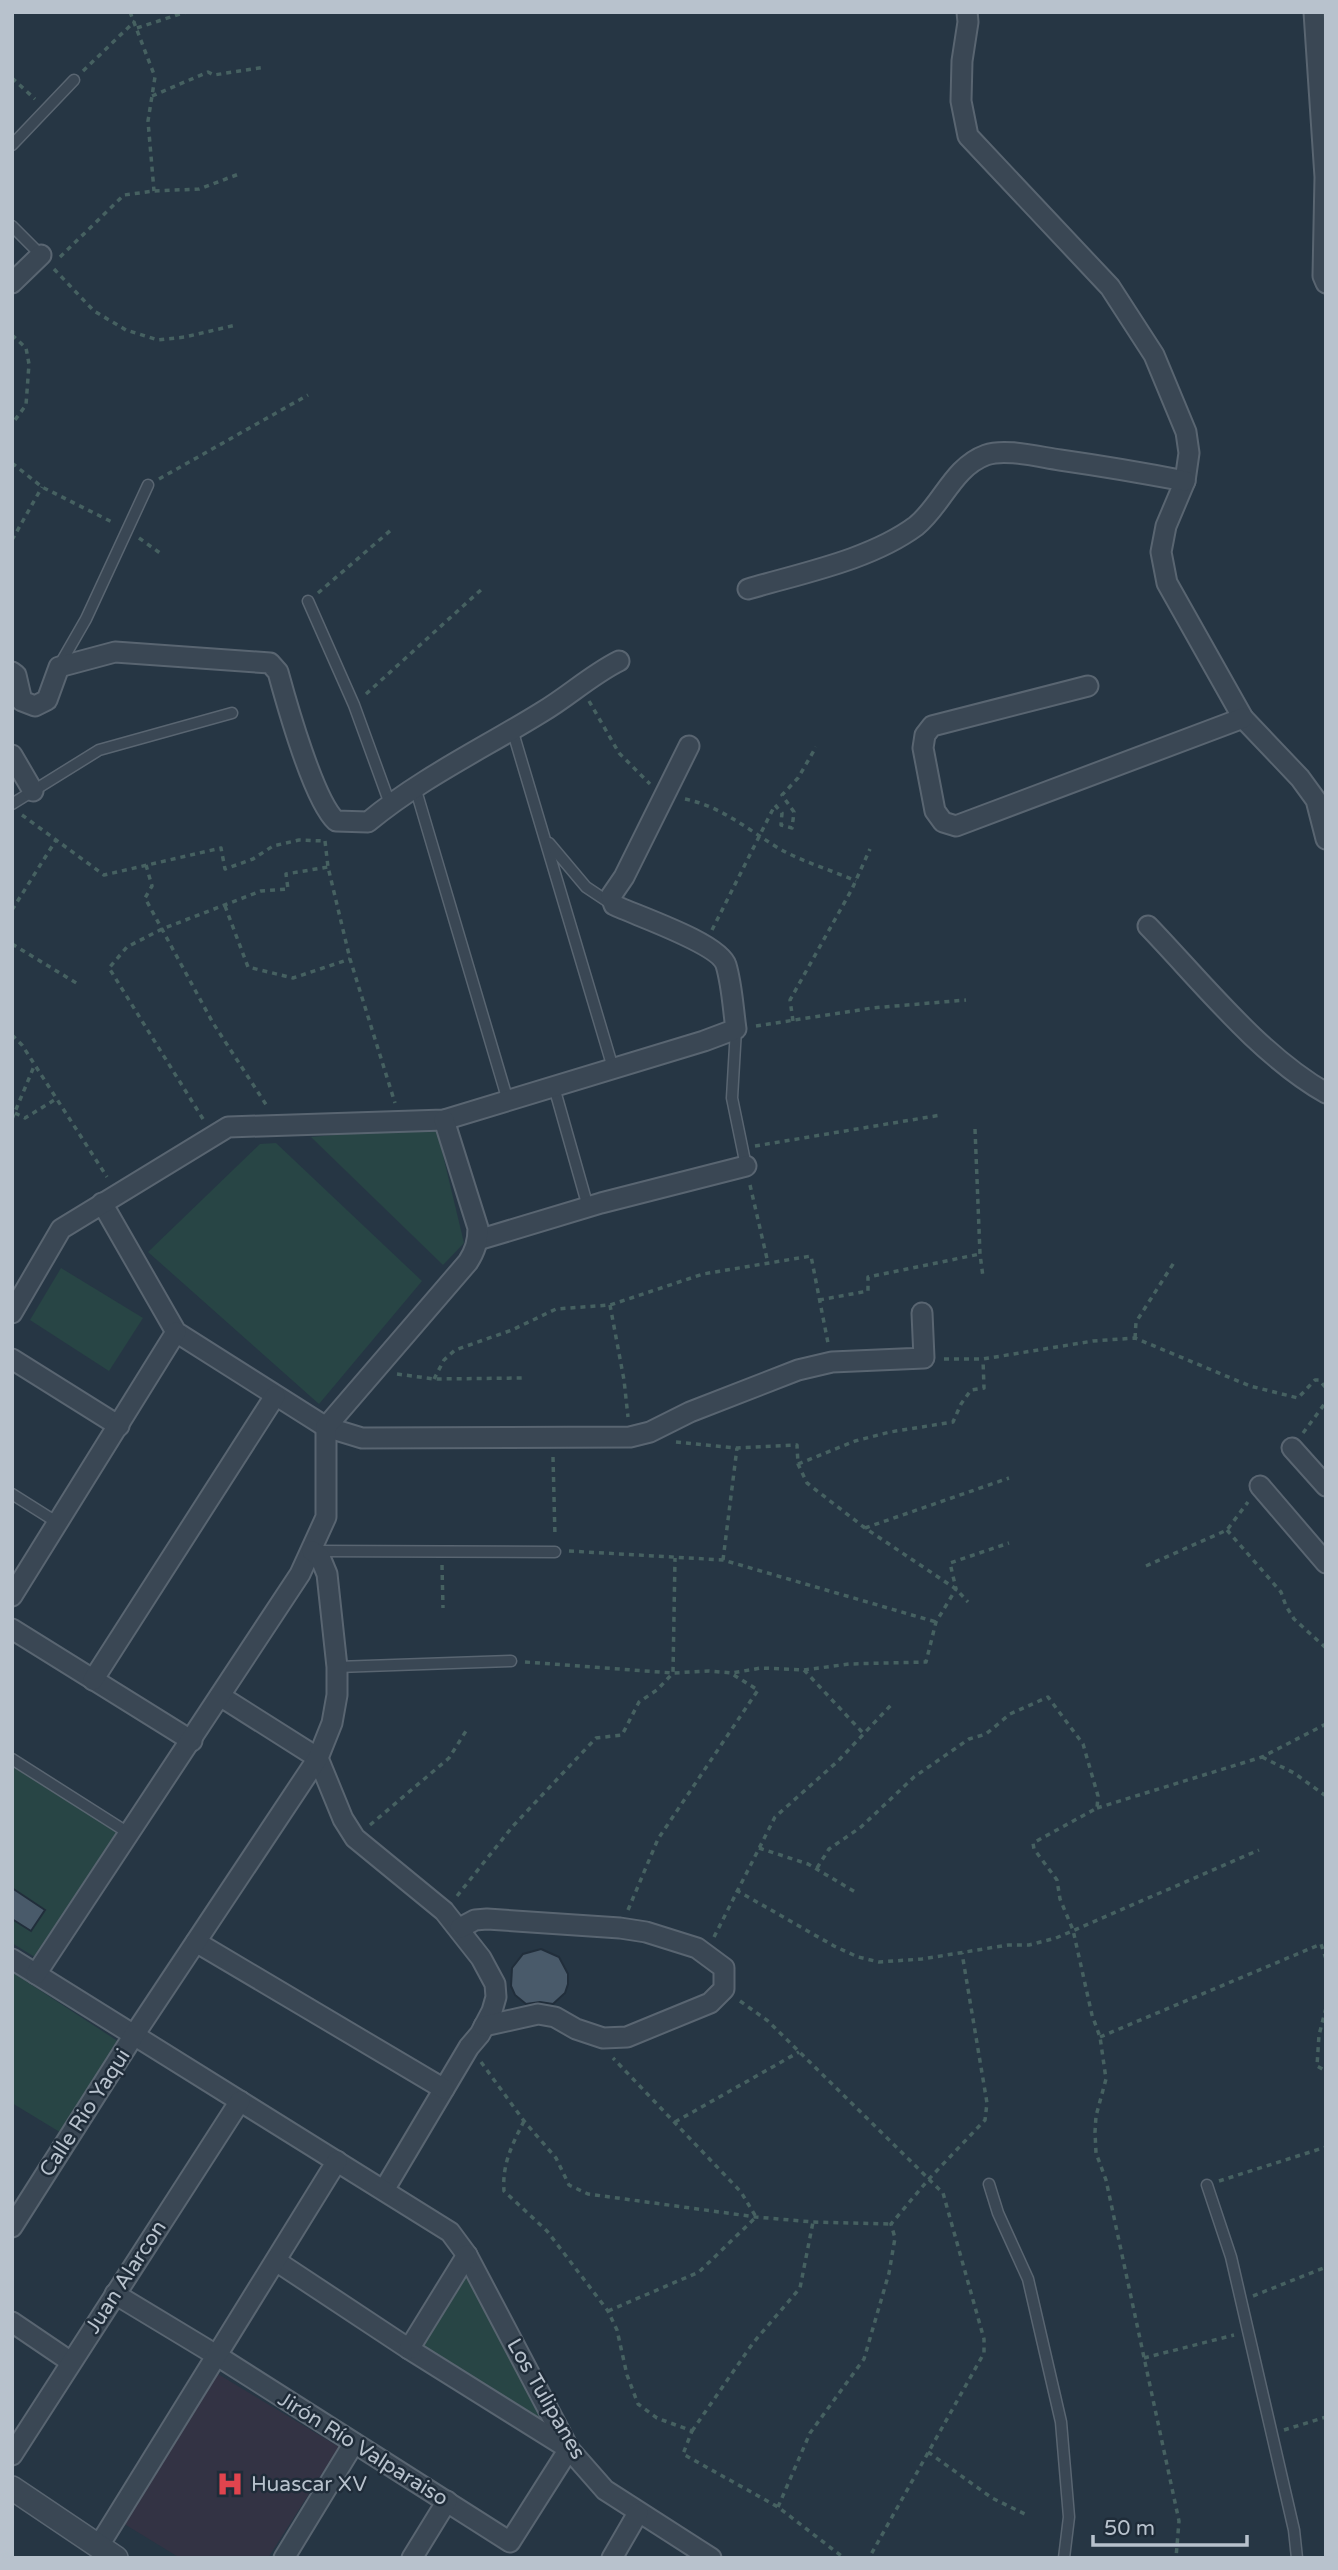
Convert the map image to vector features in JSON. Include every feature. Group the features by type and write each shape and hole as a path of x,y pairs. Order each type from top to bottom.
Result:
{"street":[{"path":"967,12 961,100 968,136 1110,287 1154,355 1186,432 1189,453 1185,481 1166,526 1161,552 1167,583 1242,718 1300,778 1316,800 1326,839"},
{"path":"1314,12 1325,177 1323,276 1326,283"},
{"path":"12,283 41,255"},
{"path":"747,589 883,546 917,525 943,497 958,473 988,454 1019,453 1185,481"},
{"path":"12,672 16,676 22,701 35,706 47,700 59,667 115,652 270,663 278,672 290,714 324,806 336,821 368,822 415,787 580,686 595,673 619,662"},
{"path":"1088,686 932,726 925,735 923,748 935,811 943,822 956,826 1242,718"},
{"path":"12,1313 61,1229 228,1127 444,1120 736,1029 726,963 719,953 705,944 614,905 611,896 624,877 689,746"},
{"path":"12,755 33,791"},
{"path":"1148,926 1250,1034 1326,1093"},
{"path":"36,1974 300,1574 326,1517 326,1427 468,1262 478,1240 478,1228 444,1120"},
{"path":"478,1240 744,1157"},
{"path":"110,1198 176,1332 326,1427 362,1438 630,1437 650,1432 690,1412 798,1370 832,1362 924,1358 922,1313"},
{"path":"12,1596 176,1332"},
{"path":"12,1359 120,1426"},
{"path":"93,1679 275,1396"},
{"path":"1292,1448 1326,1486"},
{"path":"1260,1486 1326,1563"},
{"name":"Calle Rio Yaqui","path":"12,2227 134,2035 318,1758 332,1723 337,1695 337,1667 327,1574 320,1557 312,1551"},
{"path":"12,1629 192,1741"},
{"path":"12,1959 384,2190 484,2026 492,2011 495,1984 489,1969 460,1928 444,1911 355,1838 343,1819 318,1758 220,1696"},
{"path":"460,1928 475,1920 487,1919 620,1928 680,1941 724,1968 724,1989 710,2003 627,2037 603,2038 555,2017 538,2014 484,2026"},
{"path":"196,1942 444,2089"},
{"name":"Juan Alarcon","path":"12,2455 240,2101"},
{"path":"12,2488 107,2552 216,2355 337,2161"},
{"name":"Los Tulipanes","path":"384,2190 450,2232 467,2255 569,2449 605,2490 711,2558"},
{"path":"409,2348 467,2255"},
{"path":"276,2261 569,2449"},
{"name":"Jirón Río Valparaiso","path":"115,2294 510,2542 569,2449"},
{"path":"12,2322 71,2362"},
{"path":"285,2558 354,2443"},
{"path":"412,2558 447,2501"},
{"path":"612,2558 638,2513"}],"lane":[{"path":"12,145 74,80"},
{"path":"12,226 41,255"},
{"path":"59,667 86,619 148,485"},
{"path":"308,601 354,705 390,804"},
{"path":"12,806 99,750 232,713"},
{"path":"512,729 613,1068"},
{"path":"415,787 508,1102"},
{"path":"545,839 586,887 614,905"},
{"path":"736,1029 732,1098 744,1157"},
{"path":"554,1087 587,1207"},
{"path":"12,1494 58,1523"},
{"path":"312,1551 555,1552"},
{"path":"337,1667 511,1661"},
{"path":"12,1759 130,1834"},
{"path":"989,2184 998,2213 1028,2279 1061,2422 1069,2517 1065,2558"},
{"path":"1207,2185 1231,2256 1294,2530 1297,2558"}],"path":[{"path":"130,12 155,77 148,121 154,191"},
{"path":"137,28 186,12"},
{"path":"74,80 135,21"},
{"path":"152,96 208,72 214,75 265,67"},
{"path":"12,78 46,110"},
{"path":"236,325 186,337 158,340 126,330 94,311 51,265 124,195 199,189 239,174"},
{"path":"12,335 26,348 29,363 26,405 12,424"},
{"path":"148,485 308,395"},
{"path":"12,463 42,487 128,530 160,553"},
{"path":"12,540 42,487"},
{"path":"308,601 391,530"},
{"path":"354,705 483,588"},
{"path":"580,686 619,753 663,794 716,808 781,849 856,881"},
{"path":"705,944 775,805 782,813 781,825 792,828 794,812 782,795 798,778 816,747"},
{"path":"12,806 104,875 221,848 225,869 254,859 273,846 299,840 325,841"},
{"path":"336,821 325,841 328,867 351,959 401,1122"},
{"path":"12,911 56,840"},
{"path":"793,1021 790,1000 856,881 870,849"},
{"path":"146,865 152,886 145,898 213,1023 279,1126"},
{"path":"214,1136 109,968 127,947 162,929 261,891 288,888 286,874 328,867"},
{"path":"225,906 248,967 293,978 351,959"},
{"path":"12,944 78,984"},
{"path":"736,1029 872,1008 966,1000"},
{"path":"12,1035 35,1064 57,1099 110,1198"},
{"path":"12,1119 35,1064"},
{"path":"15,1113 24,1118 57,1099"},
{"path":"768,1263 744,1157 942,1115"},
{"path":"975,1129 979,1254 983,1277"},
{"path":"819,1300 868,1291 868,1277 979,1254"},
{"path":"434,1379 444,1360 455,1350 512,1330 556,1309 610,1305 703,1274 811,1256 832,1362"},
{"path":"1135,1338 1136,1322 1175,1261"},
{"path":"610,1305 624,1380 630,1437"},
{"path":"924,1358 983,1359 1093,1341 1135,1338 1250,1386 1298,1398 1315,1380 1319,1380 1326,1388"},
{"path":"798,1464 855,1441 890,1432 953,1422 971,1390 984,1388 983,1359"},
{"path":"374,1371 434,1379 522,1378"},
{"path":"553,1439 555,1552 723,1560 936,1622"},
{"path":"670,1441 737,1448 797,1445 798,1464 807,1483 865,1528 956,1589 968,1602"},
{"path":"723,1560 737,1448"},
{"path":"865,1528 1009,1478"},
{"path":"1227,1530 1281,1592 1294,1619 1326,1648"},
{"path":"511,1661 673,1673 732,1673 761,1668 804,1670 849,1664 926,1662 936,1622 956,1589 950,1563 1009,1543"},
{"path":"442,1551 443,1608"},
{"path":"444,1911 513,1826 596,1738 622,1735 639,1702 657,1690 673,1673 675,1558"},
{"path":"804,1670 863,1733"},
{"path":"620,1928 658,1839 758,1690 732,1673"},
{"path":"817,1868 829,1849 861,1827 914,1777 969,1739 986,1734 1010,1714 1048,1697 1083,1744 1098,1796 1097,1808"},
{"path":"706,1955 736,1890 775,1817 838,1761 892,1703"},
{"path":"1176,2558 1179,2521 1106,2180 1096,2152 1096,2116 1106,2079 1100,2037 1092,2015 1073,1930 1060,1899 1057,1880 1034,1849 1033,1843 1097,1808 1262,1757 1326,1724"},
{"path":"355,1838 449,1758 466,1731"},
{"path":"1262,1757 1294,1773 1326,1796"},
{"path":"759,1848 817,1868 857,1893"},
{"path":"736,1890 858,1957 879,1962 1008,1945 1029,1945 1073,1930 1259,1850"},
{"path":"1100,2037 1321,1944 1326,1959"},
{"path":"891,2224 985,2120 987,2103 962,1953"},
{"path":"724,1989 768,2021 943,2193 984,2339 984,2353 869,2558"},
{"path":"1326,2008 1319,2035 1317,2066 1326,2071"},
{"path":"583,2031 624,2068 741,2192 756,2217"},
{"path":"469,2047 524,2121 556,2158 569,2185 588,2194 756,2217 891,2224"},
{"path":"675,2122 799,2052"},
{"path":"524,2121 502,2171 504,2191 547,2231 608,2311 617,2330 627,2375 638,2404 657,2418 692,2431"},
{"path":"1207,2185 1325,2147 1326,2155"},
{"path":"608,2311 699,2272 756,2217"},
{"path":"813,2222 800,2288 753,2343 692,2431 682,2454 778,2507 844,2558"},
{"path":"778,2507 810,2433 864,2359 889,2273 895,2238 891,2224"},
{"path":"1241,2301 1326,2267"},
{"path":"1144,2358 1248,2332"},
{"path":"1272,2434 1326,2417"},
{"path":"928,2452 992,2498 1029,2516"}],"shaded area":[{"name":"Huascar XV","path":"218,2374 339,2447 268,2558 180,2558 121,2522"}],"green space":[{"path":"436,1126 464,1243 443,1265 311,1137"},
{"path":"276,1143 422,1281 319,1404 148,1252 260,1144"},
{"path":"61,1268 143,1318 109,1371 30,1320"},
{"path":"12,1766 118,1833 38,1959 12,1943"},
{"path":"12,1972 119,2042 63,2134 12,2103"},
{"path":"465,2269 552,2428 418,2343"}],"building":[{"path":"12,1888 45,1910 31,1931 12,1919"},
{"path":"541,1949 559,1957 568,1974 568,1984 565,1993 553,2004 526,2004 515,1995 511,1986 512,1968 523,1954"}],"place":[{"name":"Huascar XV","path":"230,2484"}]}
